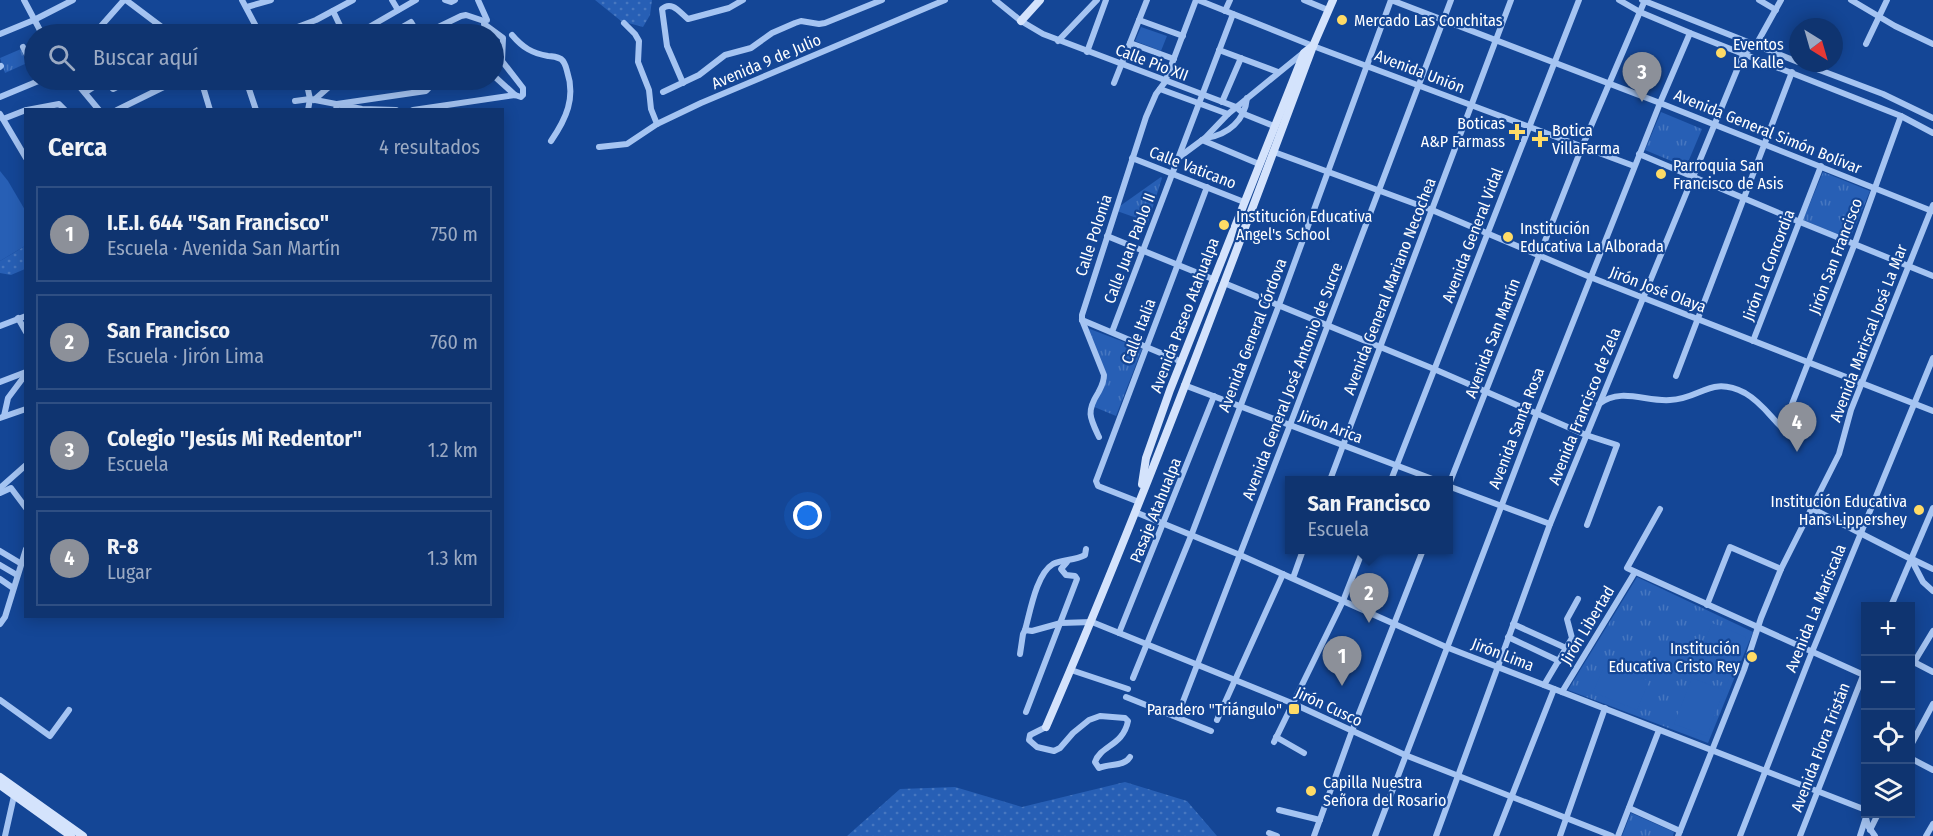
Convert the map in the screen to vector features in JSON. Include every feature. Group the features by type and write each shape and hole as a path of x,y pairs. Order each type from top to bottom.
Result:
{"street":[{"path":"24,0 36,24"},
{"path":"24,24 73,0"},
{"path":"103,24 125,0 158,24"},
{"path":"242,0 256,24"},
{"path":"248,7 271,0"},
{"path":"308,24 352,0"},
{"path":"392,0 398,10"},
{"path":"374,24 416,0"},
{"path":"445,0 455,0"},
{"path":"478,0 487,20 484,21 485,24"},
{"path":"683,83 667,46 662,14 664,5 669,3 673,5 688,19 729,8 743,0"},
{"path":"663,92 706,71 725,55 751,48 772,33 795,23 801,21 813,24 825,23 882,0"},
{"name":"Avenida 9 de Julio","path":"599,147 627,144 657,124 701,103 945,0"},
{"name":"Calle Pio XII","path":"995,0 1021,21 1058,41 1236,107 1244,114 1274,126"},
{"path":"1021,21 1040,0"},
{"path":"1058,41 1097,0"},
{"path":"1087,52 1106,0"},
{"path":"1114,83 1146,0"},
{"name":"Avenida Unión","path":"1197,0 1313,46 1634,166"},
{"name":"Calle Polonia","path":"1082,320 1151,104 1165,82 1197,0"},
{"path":"1225,11 1230,0"},
{"path":"1304,0 1328,10"},
{"name":"Avenida Paseo Atahualpa","path":"1046,727 1092,622 1224,284 1313,46 1333,0"},
{"name":"Avenida General Simón Bolívar","path":"1391,0 1932,209"},
{"name":"Avenida General Córdova","path":"1133,678 1191,536 1391,0"},
{"name":"Avenida General José Antonio de Sucre","path":"1182,704 1451,0"},
{"name":"Avenida General Mariano Necochea","path":"1332,476 1511,0"},
{"name":"Avenida General Vidal","path":"1392,476 1579,0"},
{"path":"1619,0 1640,12 1690,33 1789,71"},
{"path":"1644,0 1789,58"},
{"name":"Avenida San Martín","path":"1453,476 1582,147 1644,0"},
{"path":"1759,0 1776,10"},
{"path":"1744,53 1756,45 1781,0"},
{"path":"1851,0 1933,44"},
{"path":"1866,44 1887,0"},
{"path":"333,10 339,24"},
{"name":"Calle Juan Pablo II","path":"1112,333 1233,14"},
{"path":"445,24 466,15 484,21"},
{"path":"1139,20 1182,36"},
{"path":"624,23 639,41 638,62 649,90 651,109 657,124"},
{"path":"0,34 24,24"},
{"name":"Avenida Santa Rosa","path":"1375,836 1500,506 1634,166 1690,33"},
{"path":"512,35 528,50 559,58 564,62 571,86 571,99 564,122 551,141"},
{"path":"1130,43 1174,59"},
{"name":"Avenida Paseo Atahualpa","path":"1139,502 1146,458 1182,362 1304,53 1313,46"},
{"path":"1219,50 1278,72"},
{"path":"1178,158 1204,139 1228,114 1278,72 1304,53"},
{"name":"Avenida Francisco de Zela","path":"1436,836 1550,524 1744,53"},
{"path":"1222,102 1240,58"},
{"path":"427,108 515,95 520,97 524,92 504,64"},
{"path":"1676,376 1792,72 1900,116 1933,133"},
{"path":"1825,72 1883,94 1931,117 1933,109"},
{"path":"504,85 515,95"},
{"path":"0,97 24,87"},
{"name":"Calle Pio XII","path":"1160,89 1228,114"},
{"path":"89,90 86,92 98,108"},
{"path":"121,108 158,90"},
{"path":"204,90 209,108"},
{"path":"250,90 255,108"},
{"path":"309,90 312,100"},
{"path":"309,108 312,100 324,90"},
{"path":"295,101 312,100 336,107 427,90"},
{"path":"396,96 397,108"},
{"path":"1204,139 1216,136 1234,126 1244,114 1247,98"},
{"path":"37,108 59,104 63,108"},
{"path":"24,110 2,116 24,154"},
{"name":"Jirón San Francisco","path":"1792,404 1875,188 1900,116"},
{"path":"1204,139 1259,164"},
{"name":"Jirón José Olaya","path":"1274,152 1432,210 1590,277 1933,411"},
{"path":"1639,154 1933,276"},
{"name":"Calle Vaticano","path":"1132,158 1244,202"},
{"name":"Jirón La Concordia","path":"1753,341 1821,166"},
{"name":"Calle Italia","path":"1139,502 1096,484 1208,188"},
{"name":"Avenida Mariscal José La Mar","path":"1679,833 1781,569 1839,454 1846,426 1862,383 1932,209"},
{"path":"1107,236 1215,280"},
{"path":"1224,284 1382,347 1586,435 1617,445 1587,525"},
{"path":"0,326 22,317"},
{"path":"1082,320 1182,362"},
{"path":"1082,320 1104,375 1103,383 1090,407 1090,414 1099,437"},
{"name":"Avenida La Mariscala","path":"1740,836 1860,532 1933,358"},
{"path":"11,392 2,381 24,374"},
{"path":"2,417 11,392 24,376"},
{"name":"Jirón Arica","path":"1184,385 1424,476"},
{"path":"1599,405 1613,396 1670,400 1712,386 1726,386 1744,393 1760,404 1792,436"},
{"name":"Pasaje Atahualpa","path":"1119,633 1214,396"},
{"path":"2,417 24,410"},
{"path":"0,488 24,467"},
{"path":"0,493 11,488 24,505"},
{"path":"1453,488 1550,524"},
{"path":"1660,508 1643,535 1627,568 1812,652 1861,671"},
{"path":"1811,508 1933,569"},
{"path":"1893,602 1933,508"},
{"name":"Jirón Lima","path":"1135,512 1293,578 1446,647 1712,750 1861,811"},
{"path":"1707,604 1730,547 1781,569"},
{"path":"1020,654 1023,634 1029,631 1034,596 1039,583 1054,564 1076,560 1085,555 1086,549"},
{"path":"0,550 20,563"},
{"path":"0,624 5,617 24,554"},
{"path":"1293,578 1302,554"},
{"path":"1304,753 1275,740 1343,601 1361,554"},
{"path":"1314,836 1421,554"},
{"path":"1911,559 1923,582 1933,591"},
{"path":"1026,712 1077,579 1066,575 1061,569 1067,562"},
{"path":"0,565 17,575"},
{"name":"Jirón Libertad","path":"1562,692 1635,572"},
{"path":"1217,720 1283,574"},
{"path":"0,579 13,588"},
{"path":"1544,685 1572,638 1567,619 1578,599"},
{"name":"Jirón Cusco","path":"1029,631 1061,623 1092,622 1294,704 1405,755 1612,836"},
{"path":"1513,624 1566,648"},
{"path":"1915,658 1933,631"},
{"path":"1508,637 1559,661"},
{"path":"1915,662 1933,672"},
{"path":"1071,670 1128,689"},
{"name":"Avenida Flora Tristán","path":"1800,836 1861,683"},
{"path":"1496,836 1554,689"},
{"path":"1126,697 1211,731"},
{"path":"0,700 50,736 69,710"},
{"path":"1915,739 1933,704"},
{"path":"1560,836 1605,708"},
{"path":"1046,727 1033,732 1029,740 1037,747 1054,751 1089,720 1100,716 1125,718 1128,721 1127,727 1119,741 1098,756 1095,762 1099,768 1124,763 1130,757"},
{"path":"1618,836 1659,730"},
{"path":"1915,760 1933,770"},
{"path":"0,777 83,836"},
{"path":"0,785 71,836"},
{"path":"5,836 14,796"},
{"path":"1629,808 1679,833"},
{"path":"1279,810 1320,820"},
{"path":"1860,836 1865,818"},
{"path":"1867,818 1870,830 1875,836"},
{"path":"1870,830 1876,818"},
{"path":"1926,836 1933,824"},
{"path":"1269,833 1277,836"}],"green space":[{"path":"595,0 652,0 650,15 643,27 621,21"},
{"path":"1141,27 1167,36 1161,51 1135,41"},
{"path":"21,49 24,64 5,73 0,58"},
{"path":"1661,112 1702,129 1686,167 1645,150"},
{"path":"0,171 24,208 24,247 0,261"},
{"path":"1823,172 1870,191 1850,239 1803,220"},
{"path":"1161,177 1148,222 1117,211 1120,206"},
{"path":"24,247 24,269 11,275 0,273 0,261"},
{"path":"1088,330 1142,349 1116,416 1092,406 1107,380"},
{"path":"1637,577 1753,632 1708,743 1568,690"},
{"path":"1712,623 1746,637 1727,684 1693,670"},
{"path":"1605,664 1649,681 1637,710 1593,692"},
{"path":"1692,678 1724,690 1707,736 1674,724"},
{"path":"1125,782 1187,801 1217,836 847,836 900,789 955,787 1022,807"},
{"path":"1631,813 1674,832 1673,836 1622,836"}],"place":[{"name":"Mercado Las Conchitas","path":"1342,20"},
{"name":"Eventos La Kalle","path":"1721,53"},
{"name":"Colegio \"Jesús Mi Redentor\"","path":"1642,102"},
{"name":"Boticas A&P Farmass","path":"1517,132"},
{"name":"Botica VillaFarma","path":"1540,139"},
{"name":"Parroquia San Francisco de Asis","path":"1661,174"},
{"name":"Institución Educativa Angel's School","path":"1224,225"},
{"name":"Institución Educativa La Alborada","path":"1508,237"},
{"name":"R-8","path":"1797,452"},
{"name":"Institución Educativa Hans Lippershey","path":"1919,510"},
{"name":"San Francisco","path":"1369,623"},
{"name":"Institución Educativa Cristo Rey","path":"1752,657"},
{"name":"I.E.I. 644 \"San Francisco\"","path":"1342,686"},
{"name":"Paradero \"Triángulo\"","path":"1294,709"},
{"name":"Capilla Nuestra Señora del Rosario","path":"1311,791"}]}
